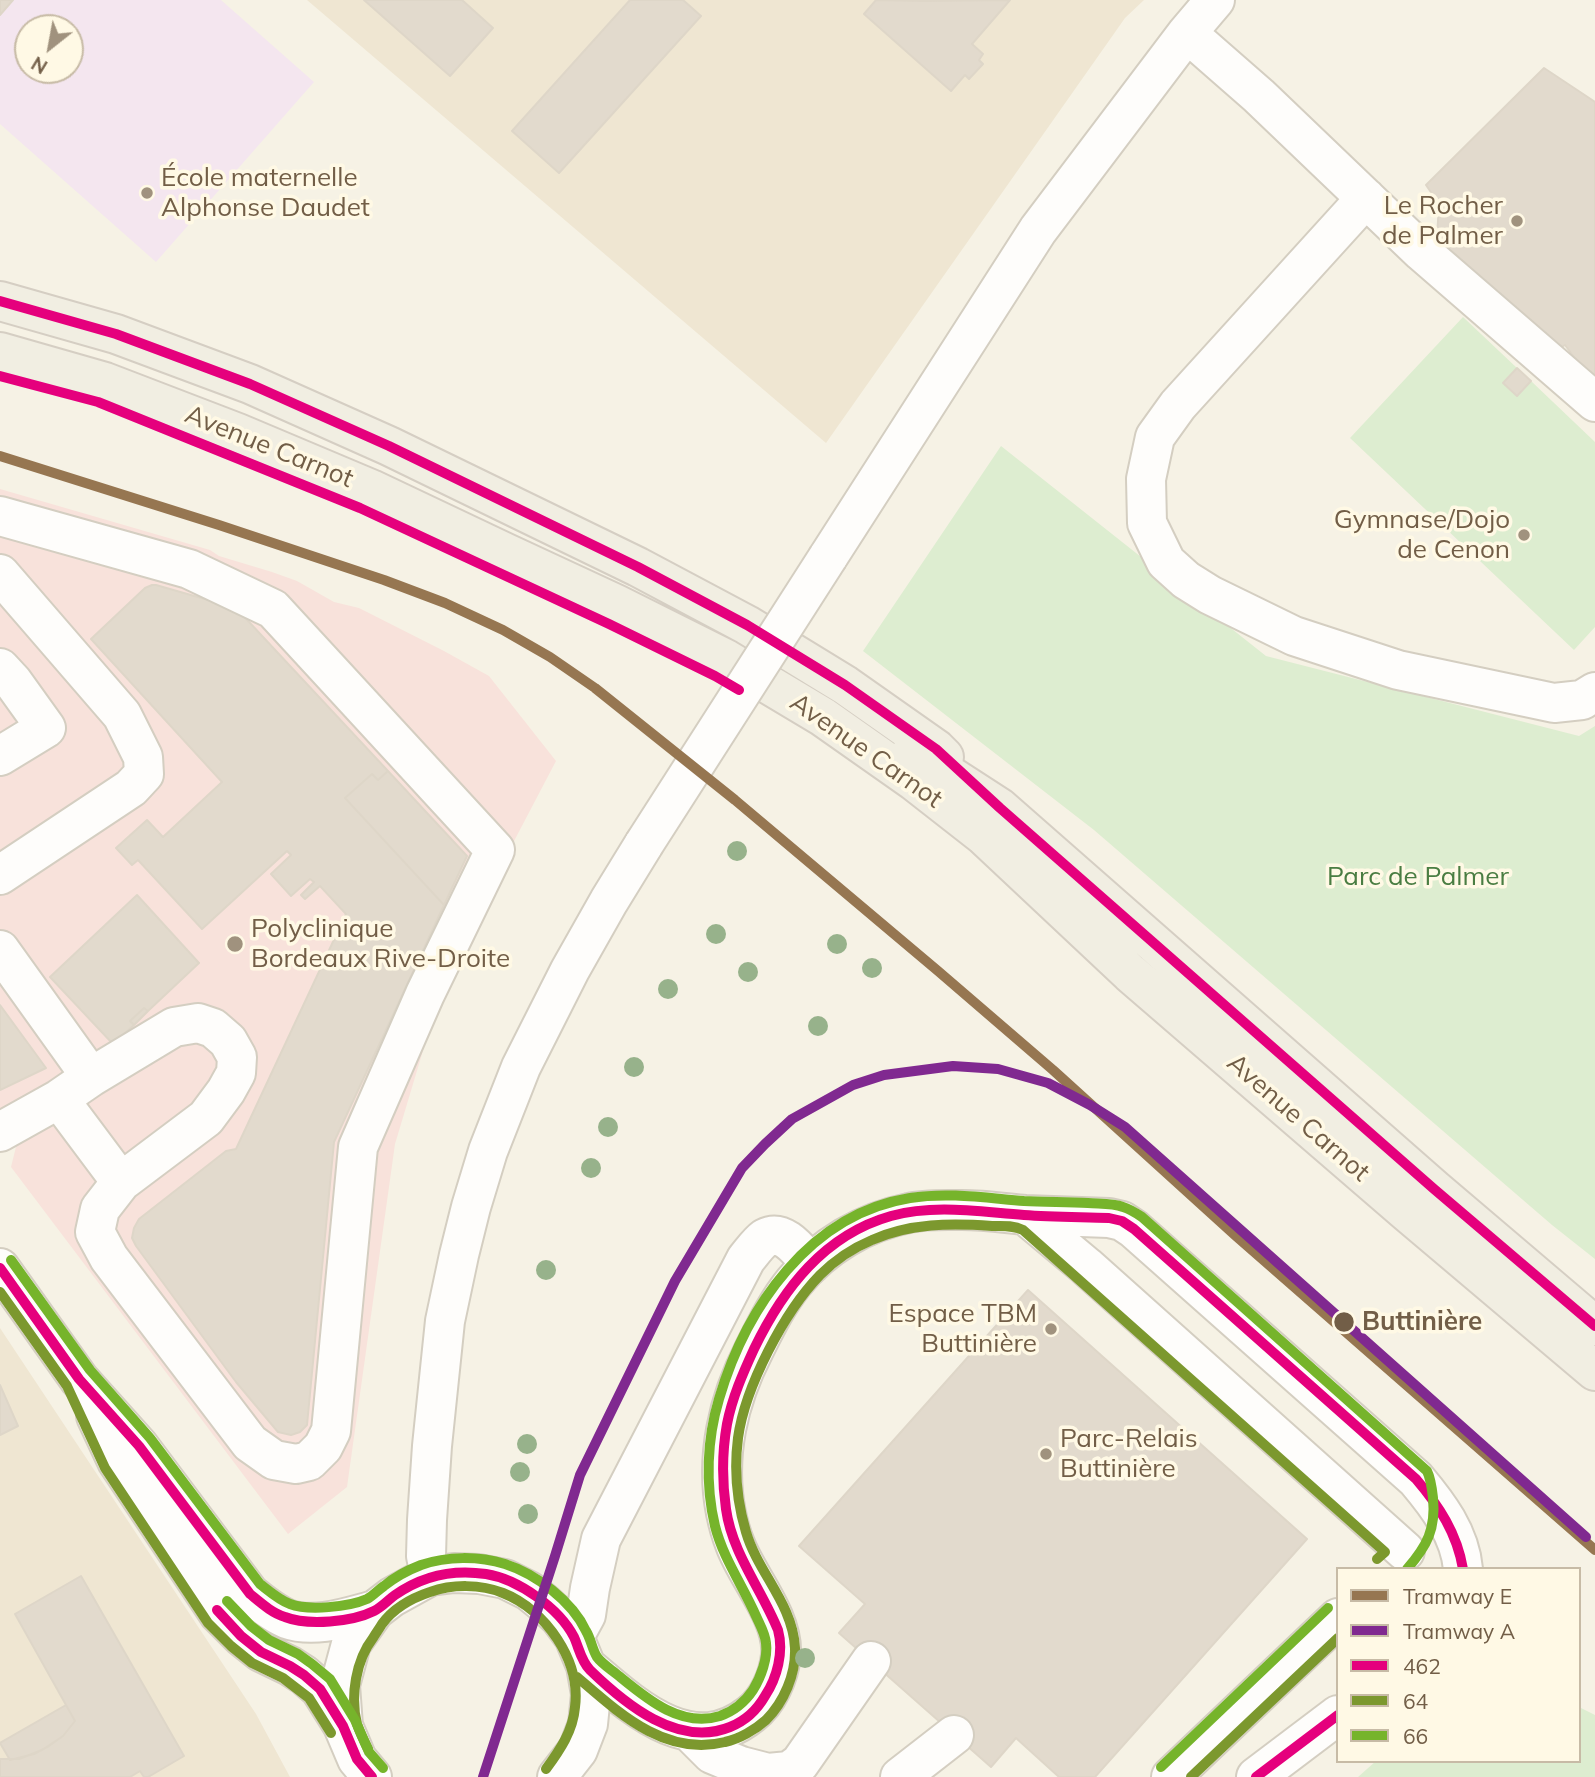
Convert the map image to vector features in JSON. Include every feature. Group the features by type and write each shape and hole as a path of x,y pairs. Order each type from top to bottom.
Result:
{"main road":[{"path":"0,301 116,334 250,384 389,446 638,567 747,625 845,685 936,749 1000,808"},
{"name":"Avenue Carnot","path":"0,326 110,356 243,406 629,583 739,640 834,698 1000,808 1434,1189 1595,1326"},
{"name":"Avenue Carnot","path":"0,352 105,382 238,433 372,489 726,659 823,717 914,780 983,835 1130,973 1595,1371"},
{"path":"0,376 98,402 360,508 715,676 812,733 904,798 1130,973"}],"street":[{"path":"430,1576 426,1556 427,1520 445,1321 471,1207 488,1151 521,1067 608,901 1038,230 1215,0"},
{"path":"1187,33 1259,96 1422,253 1595,402"},
{"path":"1366,198 1178,405 1154,438 1146,480 1147,523 1166,562 1186,580 1210,595 1294,636 1398,670 1554,703 1582,701 1595,692"},
{"path":"0,516 189,569 273,609 495,850 425,994 358,1147 331,1431 323,1447 309,1461 296,1464 274,1460 250,1443 109,1258 95,1232 100,1209 121,1182 206,1118 226,1091 236,1073 237,1056 228,1041 213,1028 198,1023 174,1027 59,1099 0,1132"},
{"path":"0,574 121,715 143,757 144,774 131,788 0,875"},
{"path":"0,668 46,728 0,756"},
{"path":"0,950 91,1077"},
{"path":"59,1099 121,1182"},
{"path":"343,1726 340,1685 348,1654 351,1644 375,1610 392,1597 430,1576 454,1573 505,1578 529,1591 560,1618 580,1652 612,1688 670,1727 691,1733 714,1732 740,1723 759,1707 773,1684 781,1654 779,1635 771,1614 735,1545 726,1513 723,1457 726,1422 735,1391 773,1311 811,1264 844,1237 874,1222 911,1212 962,1210 1109,1218 1122,1221 1416,1479 1436,1502 1451,1528 1462,1556 1462,1567"},
{"path":"1025,1215 1086,1266 1396,1560 1418,1532 1421,1509 1416,1479"},
{"path":"557,1777 578,1750 588,1724 591,1694 580,1652 601,1539 746,1259 768,1236 778,1236 786,1239 811,1264"},
{"path":"0,1268 79,1379 139,1446 250,1594 288,1619 321,1622 375,1610"},
{"path":"79,1379 117,1461 219,1614 261,1652 290,1666 320,1689 343,1726 357,1759 372,1777"},
{"path":"1171,1777 1336,1620"},
{"path":"691,1733 712,1754 741,1766 768,1773 789,1771 800,1763 871,1661"},
{"path":"1256,1777 1336,1717"},
{"path":"900,1777 954,1735"}],"shaded area":[{"name":"École maternelle Alphonse Daudet","path":"0,0 221,0 314,82 156,262 0,124"},
{"path":"307,0 1144,0 1125,18 826,443"},
{"name":"Polyclinique Bordeaux Rive-Droite","path":"0,489 210,550 219,556 297,581 334,602 359,608 489,676 556,761 513,843 425,1044 395,1144 347,1487 288,1534 11,1167 17,1143 0,1112"},
{"path":"0,1328 256,1714 290,1777 0,1777"}],"green space":[{"name":"Gymnase/Dojo de Cenon","path":"1463,317 1517,368 1503,383 1517,396 1531,381 1595,442 1595,627 1574,650 1350,438"},
{"name":"Parc de Palmer","path":"1001,446 1266,656 1579,736 1595,726 1595,1259 1552,1225 1094,830 863,651"},
{"path":"1581,1708 1595,1715 1595,1777 1358,1777 1374,1763 1581,1763"}],"building":[{"path":"0,0 13,0 0,15"},
{"path":"364,0 462,0 493,28 450,76"},
{"path":"630,0 683,0 701,16 559,173 512,131"},
{"path":"876,0 1010,0 972,44 983,54 979,60 983,64 969,79 965,75 951,91 864,14"},
{"name":"Le Rocher de Palmer","path":"1544,68 1595,102 1595,379 1565,345 1557,350 1437,238 1439,204 1426,185"},
{"path":"1517,368 1531,381 1517,396 1503,383"},
{"path":"152,585 236,608 388,771 378,780 372,774 345,798 444,905 334,1142 307,1425 300,1432 291,1435 278,1432 236,1382 132,1238 139,1219 226,1151 236,1149 346,914 320,886 305,899 301,895 314,882 310,879 291,896 271,874 291,855 287,851 202,929 138,860 132,865 116,848 147,820 163,837 222,782 91,639 145,588"},
{"path":"388,771 467,856 444,905 345,798 372,774 378,780"},
{"path":"137,895 199,963 148,1011 144,1008 130,1021 134,1025 113,1044 50,977"},
{"path":"0,1005 46,1068 0,1090"},
{"path":"144,1008 148,1011 134,1025 130,1021"},
{"name":"Parc-Relais Buttinière","path":"1028,1290 1307,1539 1095,1777 1059,1777 1016,1738 991,1767 839,1633 865,1604 799,1546"},
{"path":"0,1385 18,1426 0,1435"},
{"path":"81,1576 184,1756 148,1777 144,1777 140,1771 130,1777 0,1777 0,1759 19,1759 42,1750 63,1736 75,1721 15,1614"},
{"path":"66,1705 75,1721 63,1736 34,1754 10,1760 0,1743"}],"tram line":[{"name":"E","path":"0,456 384,580 445,603 503,630 550,657 595,688 735,800 938,971 1595,1550"},
{"name":"A","path":"483,1777 580,1475 675,1281 742,1168 765,1144 792,1119 853,1085 884,1075 953,1066 998,1069 1048,1083 1125,1127 1586,1537"}],"transit line":[{"name":"462","path":"0,301 116,334 250,384 389,446 638,567 747,625 845,685 936,749 1434,1189 1595,1326"},
{"name":"462","path":"0,376 98,402 360,508 609,624 739,690"},
{"name":"66","path":"11,1260 90,1370 150,1438 260,1584 278,1598 298,1606 339,1606 367,1599 402,1574 431,1562 463,1558 505,1564 529,1574 552,1590 580,1620 595,1654 604,1665 641,1694 678,1715 706,1719 720,1716 739,1706 756,1685 766,1655 765,1636 728,1561 715,1526 709,1478 712,1430 719,1399 746,1331 787,1270 813,1244 842,1223 874,1207 910,1198 953,1196 1106,1204 1126,1208 1142,1217 1427,1471 1433,1498 1433,1519 1425,1545 1409,1567"},
{"name":"462","path":"0,1268 79,1379 139,1446 250,1594 271,1610 295,1620 342,1620 374,1611 405,1588 427,1579 462,1572 498,1577 524,1588 548,1606 567,1626 587,1666 619,1696 654,1719 691,1732 710,1732 741,1722 758,1706 769,1689 780,1656 778,1630 734,1541 726,1509 723,1466 725,1435 742,1376 765,1327 808,1267 845,1236 867,1225 908,1212 958,1210 1109,1218 1122,1221 1416,1479 1446,1521 1463,1567"},
{"name":"64","path":"577,1677 644,1729 682,1743 703,1745 730,1741 752,1731 772,1713 791,1677 795,1648 788,1617 751,1547 743,1521 738,1497 736,1462 742,1418 768,1351 793,1309 820,1275 838,1259 865,1243 886,1234 916,1227 1007,1226 1023,1230 1385,1552 1377,1559"},
{"name":"64","path":"0,1292 67,1386 105,1468 208,1623 252,1663 283,1678 309,1698 331,1733"},
{"name":"64","path":"368,1749 355,1713 356,1679 362,1657 382,1624 397,1609 423,1594 439,1589 476,1587 494,1590 519,1601 546,1624 566,1655 575,1690 574,1716 565,1740 546,1769"},
{"name":"66","path":"227,1601 269,1640 298,1654 330,1679 355,1720 369,1752 383,1768"},
{"name":"66","path":"1161,1767 1328,1608"},
{"name":"462","path":"217,1610 241,1636 261,1652 290,1666 320,1689 343,1726 357,1759 372,1777"},
{"name":"64","path":"1191,1777 1336,1640"},
{"name":"462","path":"1256,1777 1336,1717"}],"place":[{"name":"École maternelle Alphonse Daudet","path":"147,193"},
{"name":"Le Rocher de Palmer","path":"1517,221"},
{"name":"Gymnase/Dojo de Cenon","path":"1524,535"},
{"name":"Polyclinique Bordeaux Rive-Droite","path":"235,944"},
{"name":"Buttinière","path":"1344,1322"},
{"name":"Espace TBM Buttinière","path":"1051,1329"},
{"name":"Parc-Relais Buttinière","path":"1046,1454"}]}
